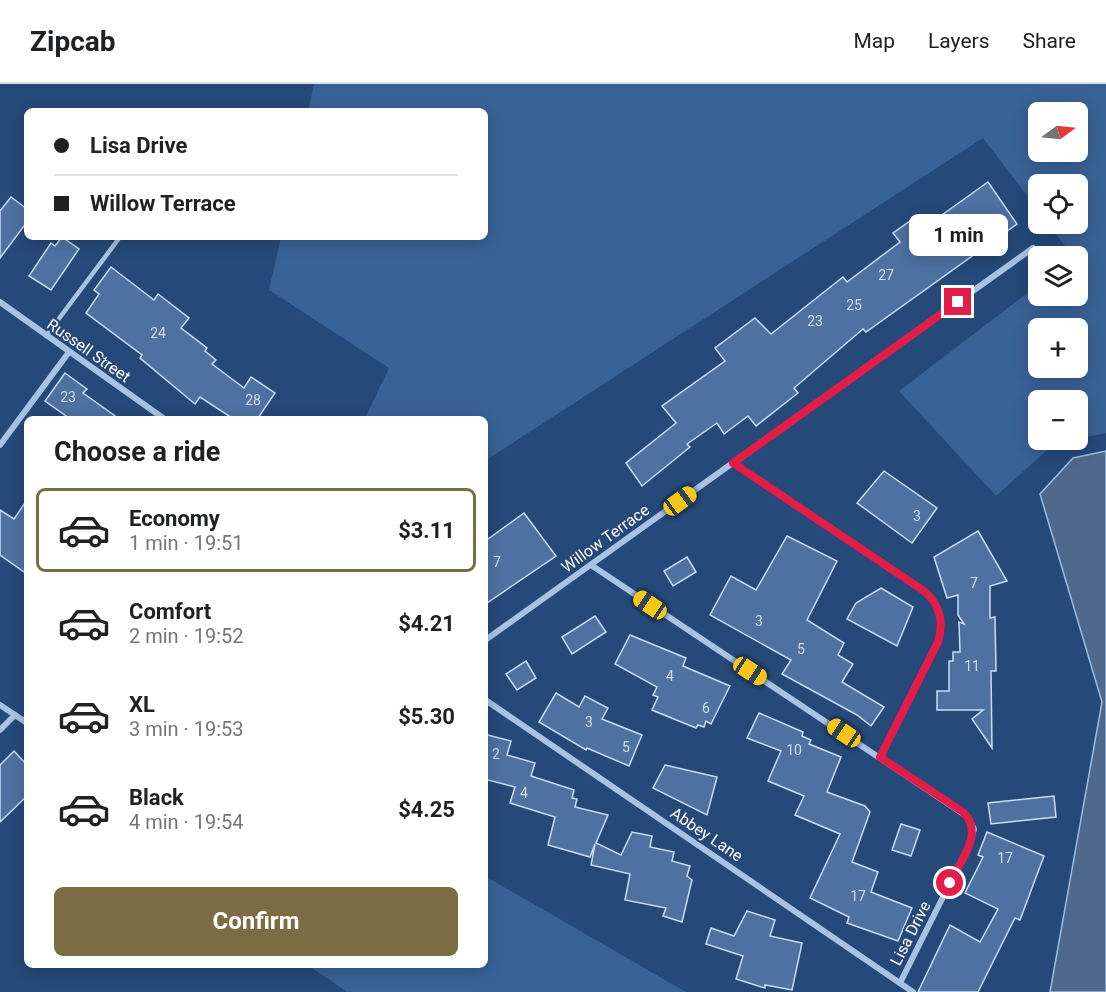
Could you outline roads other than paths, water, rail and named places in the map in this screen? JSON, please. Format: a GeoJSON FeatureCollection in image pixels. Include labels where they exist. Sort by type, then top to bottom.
{"type":"FeatureCollection","features":[{"type":"Feature","properties":{"kind":"street","name":"Willow Terrace"},"geometry":{"type":"LineString","coordinates":[[488,638],[1028,252]]}},
{"type":"Feature","properties":{"kind":"street","name":"Russell Street"},"geometry":{"type":"LineString","coordinates":[[0,302],[160,416]]}},
{"type":"Feature","properties":{"kind":"street"},"geometry":{"type":"LineString","coordinates":[[0,445],[69,352]]}},
{"type":"Feature","properties":{"kind":"street"},"geometry":{"type":"LineString","coordinates":[[733,463],[924,591],[937,607],[941,621],[938,642],[880,757]]}},
{"type":"Feature","properties":{"kind":"street","name":"Lisa Drive"},"geometry":{"type":"LineString","coordinates":[[591,565],[963,812],[974,829],[970,843],[900,983]]}},
{"type":"Feature","properties":{"kind":"street","name":"Abbey Lane"},"geometry":{"type":"LineString","coordinates":[[488,702],[913,992]]}},
{"type":"Feature","properties":{"kind":"street"},"geometry":{"type":"LineString","coordinates":[[0,705],[24,721]]}},
{"type":"Feature","properties":{"kind":"street"},"geometry":{"type":"LineString","coordinates":[[0,730],[15,715]]}},
{"type":"Feature","properties":{"kind":"lane"},"geometry":{"type":"LineString","coordinates":[[46,336],[118,240]]}}]}
